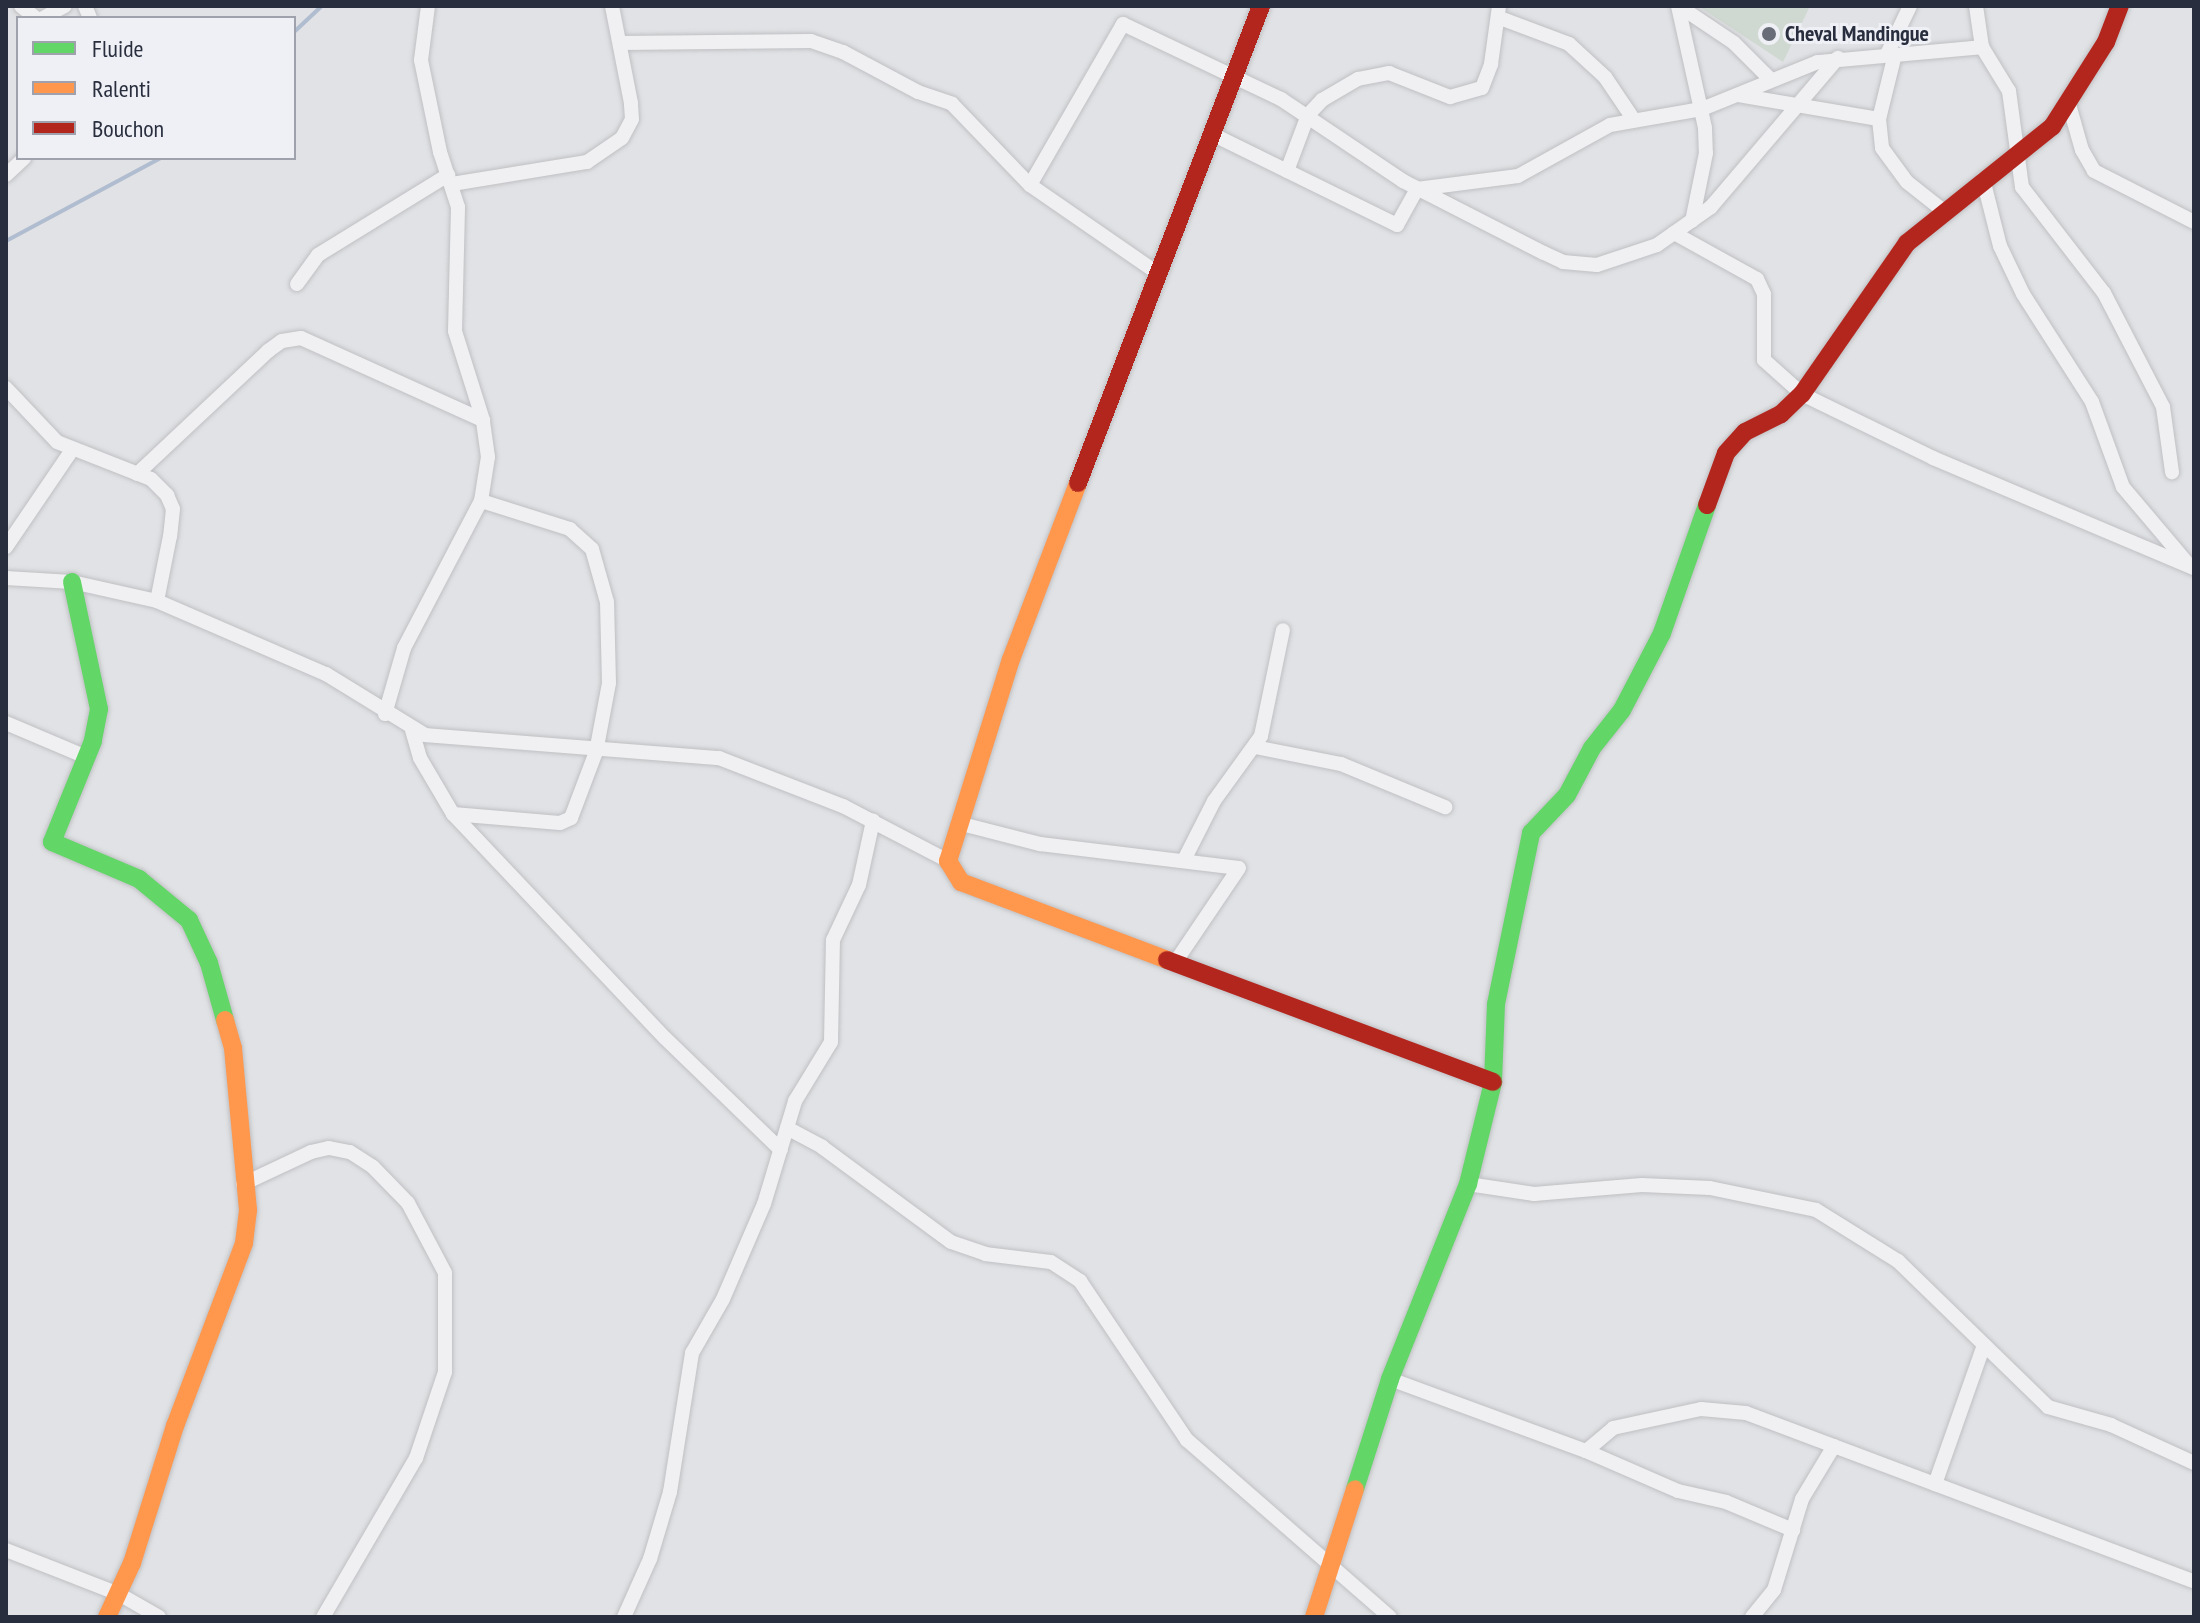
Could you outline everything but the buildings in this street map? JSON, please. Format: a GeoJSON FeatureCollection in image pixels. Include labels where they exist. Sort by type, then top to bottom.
{"type":"FeatureCollection","features":[{"type":"Feature","properties":{"kind":"street"},"geometry":{"type":"LineString","coordinates":[[47,16],[65,6]]}},
{"type":"Feature","properties":{"kind":"street"},"geometry":{"type":"LineString","coordinates":[[385,714],[404,648],[481,501],[488,457],[483,420],[455,331],[458,207],[421,60],[428,6]]}},
{"type":"Feature","properties":{"kind":"street"},"geometry":{"type":"LineString","coordinates":[[297,284],[318,255],[450,179],[587,162],[622,138],[632,119],[621,43],[612,6]]}},
{"type":"Feature","properties":{"kind":"street"},"geometry":{"type":"LineString","coordinates":[[948,861],[1011,659],[1261,6]]}},
{"type":"Feature","properties":{"kind":"street"},"geometry":{"type":"LineString","coordinates":[[1678,6],[1734,43],[1770,79]]}},
{"type":"Feature","properties":{"kind":"street"},"geometry":{"type":"LineString","coordinates":[[1678,6],[1702,109],[1706,153],[1692,221]]}},
{"type":"Feature","properties":{"kind":"street"},"geometry":{"type":"LineString","coordinates":[[1910,6],[1891,54],[1879,119],[1882,148],[1893,166],[1945,212]]}},
{"type":"Feature","properties":{"kind":"street"},"geometry":{"type":"LineString","coordinates":[[1976,6],[1982,47],[2009,91],[2016,155],[2032,206],[2104,293],[2163,407],[2172,472]]}},
{"type":"Feature","properties":{"kind":"street"},"geometry":{"type":"LineString","coordinates":[[1314,1617],[1334,1564],[1390,1379],[1468,1184],[1493,1082],[1496,1004],[1531,833],[1567,795],[1592,748],[1622,710],[1662,633],[1726,453],[1745,432],[1781,414],[1802,394],[1895,256],[1983,179],[2044,136],[2106,42],[2120,6]]}},
{"type":"Feature","properties":{"kind":"street"},"geometry":{"type":"LineString","coordinates":[[1287,171],[1308,115],[1335,90],[1373,74],[1389,73],[1438,95],[1473,95],[1488,76],[1500,12],[1569,44],[1605,77],[1634,120]]}},
{"type":"Feature","properties":{"kind":"street"},"geometry":{"type":"LineString","coordinates":[[1030,185],[1123,24],[1308,115],[1417,189],[1544,253],[1582,266],[1628,256],[1692,221],[1727,191],[1838,58]]}},
{"type":"Feature","properties":{"kind":"street"},"geometry":{"type":"LineString","coordinates":[[621,43],[775,40],[826,45],[952,104],[1030,185],[1159,274]]}},
{"type":"Feature","properties":{"kind":"street"},"geometry":{"type":"LineString","coordinates":[[1417,189],[1504,181],[1610,125],[1702,109],[1770,79],[1838,58],[1982,47]]}},
{"type":"Feature","properties":{"kind":"street"},"geometry":{"type":"LineString","coordinates":[[1738,95],[1879,119]]}},
{"type":"Feature","properties":{"kind":"street"},"geometry":{"type":"LineString","coordinates":[[2068,101],[2082,150],[2094,171],[2194,222]]}},
{"type":"Feature","properties":{"kind":"street"},"geometry":{"type":"LineString","coordinates":[[1214,135],[1392,225],[1402,221],[1417,189]]}},
{"type":"Feature","properties":{"kind":"street"},"geometry":{"type":"LineString","coordinates":[[6,175],[22,160]]}},
{"type":"Feature","properties":{"kind":"street"},"geometry":{"type":"LineString","coordinates":[[1983,179],[2000,246],[2023,294],[2092,402],[2123,487],[2192,567]]}},
{"type":"Feature","properties":{"kind":"street"},"geometry":{"type":"LineString","coordinates":[[1674,233],[1757,279],[1764,294],[1764,360],[1802,394],[1933,458],[2192,567]]}},
{"type":"Feature","properties":{"kind":"street"},"geometry":{"type":"LineString","coordinates":[[137,474],[268,351],[301,338],[483,420]]}},
{"type":"Feature","properties":{"kind":"street"},"geometry":{"type":"LineString","coordinates":[[6,388],[44,431],[72,450],[137,474],[159,486],[173,509],[157,601]]}},
{"type":"Feature","properties":{"kind":"street"},"geometry":{"type":"LineString","coordinates":[[6,547],[72,450]]}},
{"type":"Feature","properties":{"kind":"street"},"geometry":{"type":"LineString","coordinates":[[453,814],[565,822],[576,809],[596,752],[609,668],[607,602],[592,549],[570,529],[481,501]]}},
{"type":"Feature","properties":{"kind":"street"},"geometry":{"type":"LineString","coordinates":[[6,578],[72,582],[157,601],[326,674],[412,730],[596,752],[719,758],[873,821],[948,861],[961,882],[1493,1082]]}},
{"type":"Feature","properties":{"kind":"street"},"geometry":{"type":"LineString","coordinates":[[72,582],[98,686],[99,709],[86,757],[52,842],[139,879],[189,920],[209,963],[233,1048],[243,1184],[244,1243],[119,1594],[107,1617]]}},
{"type":"Feature","properties":{"kind":"street"},"geometry":{"type":"LineString","coordinates":[[1184,860],[1214,801],[1255,747],[1283,630]]}},
{"type":"Feature","properties":{"kind":"street"},"geometry":{"type":"LineString","coordinates":[[6,723],[86,757]]}},
{"type":"Feature","properties":{"kind":"street"},"geometry":{"type":"LineString","coordinates":[[412,730],[420,758],[453,814],[665,1038],[781,1150]]}},
{"type":"Feature","properties":{"kind":"street"},"geometry":{"type":"LineString","coordinates":[[1255,747],[1341,764],[1445,807]]}},
{"type":"Feature","properties":{"kind":"street"},"geometry":{"type":"LineString","coordinates":[[624,1617],[650,1559],[670,1492],[692,1353],[744,1253],[795,1101],[831,1042],[833,940],[859,885],[873,821]]}},
{"type":"Feature","properties":{"kind":"street"},"geometry":{"type":"LineString","coordinates":[[958,823],[1040,844],[1239,868],[1174,964]]}},
{"type":"Feature","properties":{"kind":"street"},"geometry":{"type":"LineString","coordinates":[[787,1128],[822,1147],[951,1242],[985,1254],[1051,1262],[1080,1281],[1187,1440],[1334,1564],[1390,1617]]}},
{"type":"Feature","properties":{"kind":"street"},"geometry":{"type":"LineString","coordinates":[[243,1184],[311,1152],[329,1148],[350,1152],[373,1167],[408,1203],[445,1273],[445,1372],[416,1458],[323,1617]]}},
{"type":"Feature","properties":{"kind":"street"},"geometry":{"type":"LineString","coordinates":[[1468,1184],[1534,1194],[1642,1185],[1710,1188],[1816,1210],[1898,1261],[2048,1407],[2111,1425],[2194,1463]]}},
{"type":"Feature","properties":{"kind":"street"},"geometry":{"type":"LineString","coordinates":[[1935,1484],[1984,1345]]}},
{"type":"Feature","properties":{"kind":"street"},"geometry":{"type":"LineString","coordinates":[[1390,1379],[1586,1451],[1678,1491],[1726,1502],[1793,1530]]}},
{"type":"Feature","properties":{"kind":"street"},"geometry":{"type":"LineString","coordinates":[[1586,1451],[1613,1428],[1721,1407],[1834,1446],[2194,1581]]}},
{"type":"Feature","properties":{"kind":"street"},"geometry":{"type":"LineString","coordinates":[[1752,1617],[1774,1590],[1808,1487],[1834,1446]]}},
{"type":"Feature","properties":{"kind":"street"},"geometry":{"type":"LineString","coordinates":[[6,1550],[119,1594],[159,1617]]}},
{"type":"Feature","properties":{"kind":"shaded area","name":"Cheval Mandingue"},"geometry":{"type":"Polygon","coordinates":[[[1698,6],[1810,6],[1783,62],[1698,6]]]}},
{"type":"Feature","properties":{"kind":"waterway"},"geometry":{"type":"LineString","coordinates":[[296,30],[322,6]]}},
{"type":"Feature","properties":{"kind":"waterway"},"geometry":{"type":"LineString","coordinates":[[6,241],[157,160]]}},
{"type":"Feature","properties":{"kind":"traffic: fast"},"geometry":{"type":"LineString","coordinates":[[1493,1082],[1496,1004],[1531,833],[1567,795],[1592,748],[1622,710],[1662,633],[1707,505]]}},
{"type":"Feature","properties":{"kind":"traffic: fast"},"geometry":{"type":"LineString","coordinates":[[72,582],[99,709],[93,741],[52,842],[139,879],[189,920],[209,963],[225,1020]]}},
{"type":"Feature","properties":{"kind":"traffic: fast"},"geometry":{"type":"LineString","coordinates":[[1355,1489],[1390,1379],[1468,1184],[1493,1082]]}},
{"type":"Feature","properties":{"kind":"traffic: slow"},"geometry":{"type":"LineString","coordinates":[[1078,483],[1011,659],[948,861],[961,882],[1167,960]]}},
{"type":"Feature","properties":{"kind":"traffic: slow"},"geometry":{"type":"LineString","coordinates":[[107,1617],[132,1563],[175,1426],[244,1243],[248,1210],[233,1048],[225,1020]]}},
{"type":"Feature","properties":{"kind":"traffic: slow"},"geometry":{"type":"LineString","coordinates":[[1314,1617],[1355,1489]]}},
{"type":"Feature","properties":{"kind":"traffic: jam"},"geometry":{"type":"LineString","coordinates":[[1078,483],[1261,6]]}},
{"type":"Feature","properties":{"kind":"traffic: jam"},"geometry":{"type":"LineString","coordinates":[[1707,505],[1726,453],[1745,432],[1781,414],[1802,394],[1907,243],[2052,127],[2106,42],[2120,6]]}},
{"type":"Feature","properties":{"kind":"traffic: jam"},"geometry":{"type":"LineString","coordinates":[[1167,960],[1493,1082]]}},
{"type":"Feature","properties":{"kind":"place","name":"Cheval Mandingue"},"geometry":{"type":"Point","coordinates":[1769,34]}}]}
